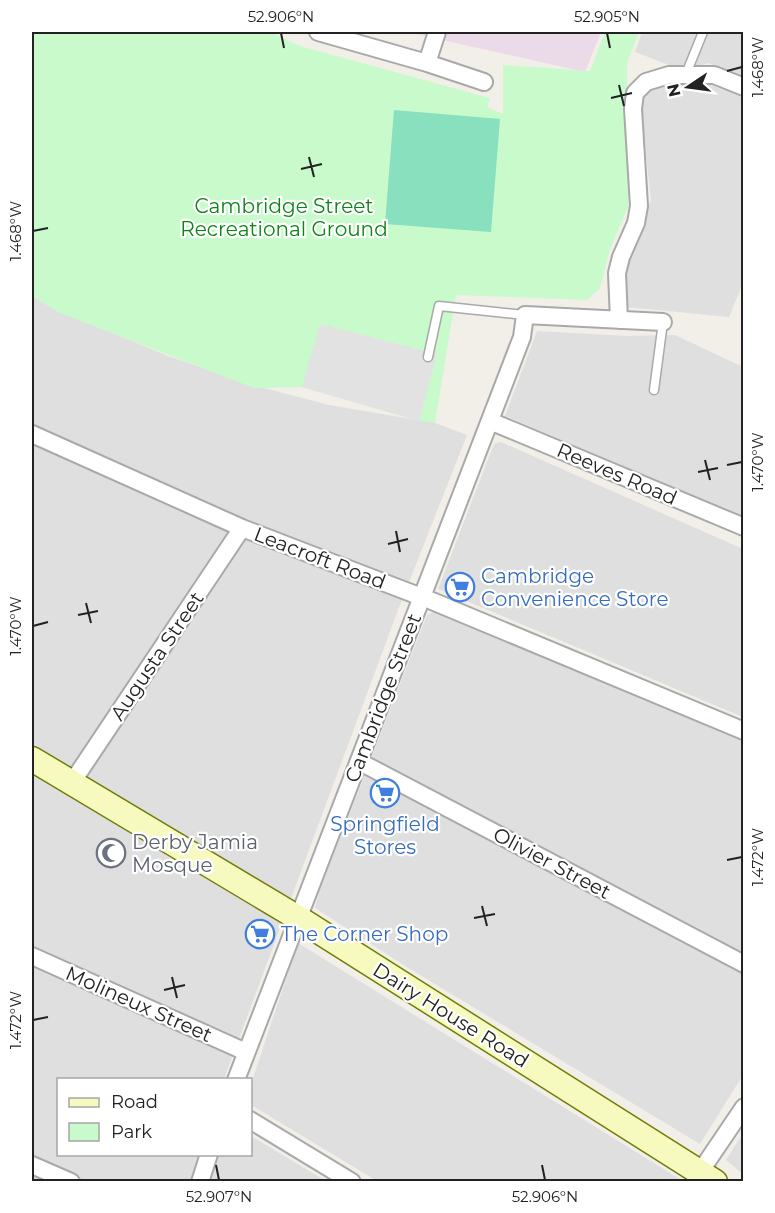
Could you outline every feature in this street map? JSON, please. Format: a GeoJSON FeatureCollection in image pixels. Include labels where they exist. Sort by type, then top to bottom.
{"type":"FeatureCollection","features":[{"type":"Feature","properties":{"kind":"street"},"geometry":{"type":"LineString","coordinates":[[318,32],[484,82]]}},
{"type":"Feature","properties":{"kind":"street"},"geometry":{"type":"LineString","coordinates":[[427,63],[437,32]]}},
{"type":"Feature","properties":{"kind":"street"},"geometry":{"type":"LineString","coordinates":[[619,320],[617,273],[621,257],[636,223],[639,206],[633,109],[635,93],[646,82],[654,78],[686,74],[714,75],[744,87]]}},
{"type":"Feature","properties":{"kind":"street"},"geometry":{"type":"LineString","coordinates":[[525,315],[663,322]]}},
{"type":"Feature","properties":{"kind":"street","name":"Cambridge Street"},"geometry":{"type":"LineString","coordinates":[[237,1078],[522,337],[525,315]]}},
{"type":"Feature","properties":{"kind":"street","name":"Reeves Road"},"geometry":{"type":"LineString","coordinates":[[490,421],[744,527]]}},
{"type":"Feature","properties":{"kind":"street","name":"Leacroft Road"},"geometry":{"type":"LineString","coordinates":[[32,434],[242,528],[421,597],[744,731]]}},
{"type":"Feature","properties":{"kind":"street","name":"Augusta Street"},"geometry":{"type":"LineString","coordinates":[[71,784],[242,528]]}},
{"type":"Feature","properties":{"kind":"street","name":"Dairy House Road"},"geometry":{"type":"LineString","coordinates":[[32,759],[298,918],[708,1177]]}},
{"type":"Feature","properties":{"kind":"street","name":"Olivier Street"},"geometry":{"type":"LineString","coordinates":[[360,762],[744,964]]}},
{"type":"Feature","properties":{"kind":"street","name":"Molineux Street"},"geometry":{"type":"LineString","coordinates":[[32,956],[246,1052]]}},
{"type":"Feature","properties":{"kind":"street"},"geometry":{"type":"LineString","coordinates":[[708,1177],[744,1107]]}},
{"type":"Feature","properties":{"kind":"street"},"geometry":{"type":"LineString","coordinates":[[252,1121],[352,1182]]}},
{"type":"Feature","properties":{"kind":"street"},"geometry":{"type":"LineString","coordinates":[[200,1182],[209,1156]]}},
{"type":"Feature","properties":{"kind":"street"},"geometry":{"type":"LineString","coordinates":[[32,1165],[71,1182]]}},
{"type":"Feature","properties":{"kind":"lane"},"geometry":{"type":"LineString","coordinates":[[686,74],[703,32]]}},
{"type":"Feature","properties":{"kind":"lane"},"geometry":{"type":"LineString","coordinates":[[428,357],[439,306],[525,315]]}},
{"type":"Feature","properties":{"kind":"lane"},"geometry":{"type":"LineString","coordinates":[[654,390],[663,322]]}},
{"type":"Feature","properties":{"kind":"shaded area"},"geometry":{"type":"Polygon","coordinates":[[[407,32],[601,32],[585,72],[407,32]]]}},
{"type":"Feature","properties":{"kind":"shaded area"},"geometry":{"type":"Polygon","coordinates":[[[642,32],[743,32],[743,79],[709,63],[682,70],[635,52],[642,32]]]}},
{"type":"Feature","properties":{"kind":"shaded area"},"geometry":{"type":"Polygon","coordinates":[[[702,82],[743,97],[743,283],[729,317],[626,307],[624,282],[635,242],[651,200],[640,98],[648,84],[702,82]]]}},
{"type":"Feature","properties":{"kind":"shaded area"},"geometry":{"type":"Polygon","coordinates":[[[32,296],[62,312],[168,356],[252,385],[329,405],[435,423],[467,435],[398,610],[224,1078],[57,1078],[57,1156],[252,1156],[252,1137],[326,1181],[32,1181],[32,296]]]}},
{"type":"Feature","properties":{"kind":"shaded area"},"geometry":{"type":"Polygon","coordinates":[[[320,324],[437,354],[419,421],[302,387],[320,324]]]}},
{"type":"Feature","properties":{"kind":"shaded area"},"geometry":{"type":"Polygon","coordinates":[[[537,331],[627,336],[675,335],[743,367],[743,517],[505,416],[537,331]]]}},
{"type":"Feature","properties":{"kind":"shaded area"},"geometry":{"type":"Polygon","coordinates":[[[501,442],[743,549],[743,717],[438,589],[494,444],[501,442]]]}},
{"type":"Feature","properties":{"kind":"shaded area"},"geometry":{"type":"Polygon","coordinates":[[[434,612],[743,740],[743,958],[370,761],[427,615],[434,612]]]}},
{"type":"Feature","properties":{"kind":"shaded area"},"geometry":{"type":"Polygon","coordinates":[[[366,772],[743,971],[743,1075],[700,1144],[410,969],[315,908],[319,892],[366,772]]]}},
{"type":"Feature","properties":{"kind":"shaded area"},"geometry":{"type":"Polygon","coordinates":[[[298,943],[683,1181],[377,1181],[252,1106],[252,1081],[298,943]]]}},
{"type":"Feature","properties":{"kind":"shaded area"},"geometry":{"type":"Polygon","coordinates":[[[743,1133],[743,1174],[726,1160],[743,1133]]]}},
{"type":"Feature","properties":{"kind":"green space","name":"Cambridge Street Recreational Ground"},"geometry":{"type":"Polygon","coordinates":[[[32,32],[270,32],[300,46],[490,98],[487,107],[503,114],[503,65],[590,71],[605,32],[639,32],[627,63],[628,207],[610,249],[600,288],[587,300],[456,295],[435,423],[419,421],[302,387],[254,388],[58,312],[32,296],[32,32]]]}},
{"type":"Feature","properties":{"kind":"green space"},"geometry":{"type":"Polygon","coordinates":[[[394,110],[500,119],[491,232],[385,224],[394,110]]]}},
{"type":"Feature","properties":{"kind":"place","name":"Cambridge Convenience Store"},"geometry":{"type":"Point","coordinates":[460,587]}},
{"type":"Feature","properties":{"kind":"place","name":"Springfield Stores"},"geometry":{"type":"Point","coordinates":[385,793]}},
{"type":"Feature","properties":{"kind":"place","name":"Derby Jamia Mosque"},"geometry":{"type":"Point","coordinates":[111,853]}},
{"type":"Feature","properties":{"kind":"place","name":"The Corner Shop"},"geometry":{"type":"Point","coordinates":[260,934]}}]}
